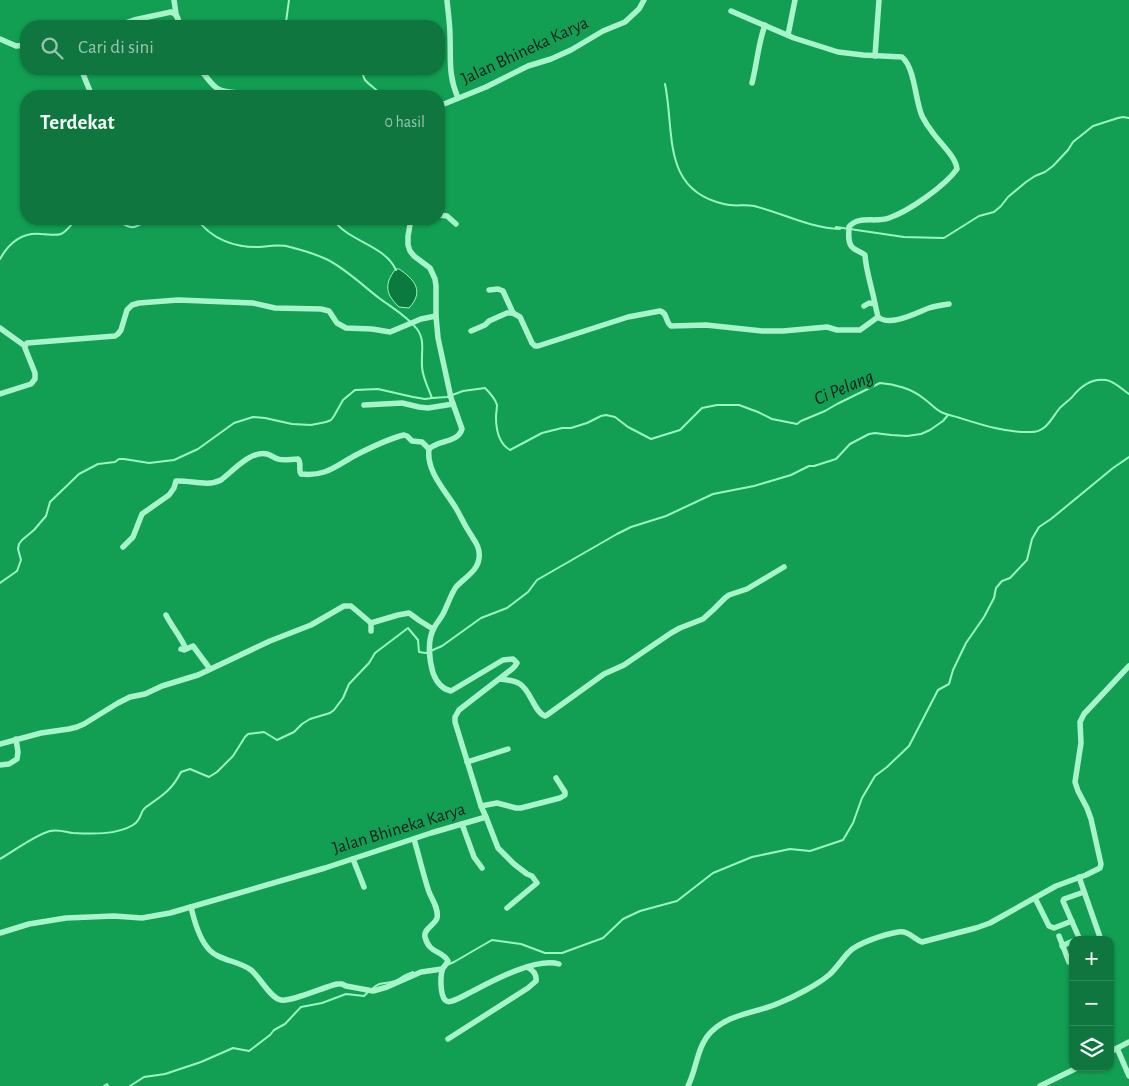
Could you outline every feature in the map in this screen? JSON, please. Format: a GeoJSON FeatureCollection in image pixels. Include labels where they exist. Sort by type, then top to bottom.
{"type":"FeatureCollection","features":[{"type":"Feature","properties":{"kind":"street"},"geometry":{"type":"LineString","coordinates":[[174,0],[179,20]]}},
{"type":"Feature","properties":{"kind":"street"},"geometry":{"type":"LineString","coordinates":[[447,0],[450,72],[458,98]]}},
{"type":"Feature","properties":{"kind":"street","name":"Jalan Bhineka Karya"},"geometry":{"type":"LineString","coordinates":[[445,103],[486,87],[528,66],[571,50],[603,31],[625,22],[639,9],[644,0]]}},
{"type":"Feature","properties":{"kind":"street"},"geometry":{"type":"LineString","coordinates":[[788,35],[795,0]]}},
{"type":"Feature","properties":{"kind":"street"},"geometry":{"type":"LineString","coordinates":[[876,56],[879,0]]}},
{"type":"Feature","properties":{"kind":"street"},"geometry":{"type":"LineString","coordinates":[[731,11],[788,35],[838,52],[896,56],[902,57],[905,60],[910,67],[923,118],[957,165],[957,169],[941,186],[890,218],[858,220],[852,223],[849,227],[849,238],[853,248],[865,255],[866,269],[878,317],[884,321],[908,317],[929,308],[949,304]]}},
{"type":"Feature","properties":{"kind":"street"},"geometry":{"type":"LineString","coordinates":[[134,20],[168,12],[176,14]]}},
{"type":"Feature","properties":{"kind":"street"},"geometry":{"type":"LineString","coordinates":[[752,83],[759,43],[765,25]]}},
{"type":"Feature","properties":{"kind":"street"},"geometry":{"type":"LineString","coordinates":[[0,39],[16,46],[20,46]]}},
{"type":"Feature","properties":{"kind":"street"},"geometry":{"type":"LineString","coordinates":[[83,75],[90,90]]}},
{"type":"Feature","properties":{"kind":"street"},"geometry":{"type":"LineString","coordinates":[[204,75],[220,90]]}},
{"type":"Feature","properties":{"kind":"street"},"geometry":{"type":"LineString","coordinates":[[445,216],[456,224]]}},
{"type":"Feature","properties":{"kind":"street"},"geometry":{"type":"LineString","coordinates":[[123,547],[133,537],[142,514],[168,495],[174,488],[176,481],[217,482],[248,458],[254,455],[266,454],[282,460],[298,459],[301,473],[319,473],[332,469],[384,441],[404,435],[412,441],[422,442],[429,449],[435,444],[453,439],[460,434],[462,429],[453,404],[440,347],[436,316],[436,286],[432,271],[414,256],[409,248],[410,225]]}},
{"type":"Feature","properties":{"kind":"street"},"geometry":{"type":"LineString","coordinates":[[489,290],[498,289],[502,291],[513,313]]}},
{"type":"Feature","properties":{"kind":"street"},"geometry":{"type":"LineString","coordinates":[[25,346],[29,342],[115,336],[121,330],[126,310],[132,305],[178,300],[253,303],[275,308],[321,309],[329,311],[337,323],[346,328],[390,332],[421,319],[436,316]]}},
{"type":"Feature","properties":{"kind":"street"},"geometry":{"type":"LineString","coordinates":[[864,306],[869,303],[875,304]]}},
{"type":"Feature","properties":{"kind":"street"},"geometry":{"type":"LineString","coordinates":[[472,330],[507,313],[513,313],[520,317],[532,344],[536,346],[628,317],[660,311],[665,314],[668,325],[671,326],[706,325],[762,331],[827,327],[837,330],[860,330],[878,317]]}},
{"type":"Feature","properties":{"kind":"street"},"geometry":{"type":"LineString","coordinates":[[0,328],[25,346],[35,373],[35,379],[31,384],[0,394]]}},
{"type":"Feature","properties":{"kind":"street"},"geometry":{"type":"LineString","coordinates":[[364,405],[405,403],[419,408],[428,408],[453,404]]}},
{"type":"Feature","properties":{"kind":"street","name":"Jalan Bhineka Karya"},"geometry":{"type":"LineString","coordinates":[[0,933],[29,924],[66,918],[114,916],[142,918],[170,913],[354,859],[486,817],[454,722],[455,717],[459,710],[515,666],[517,662],[508,659],[503,660],[453,690],[442,688],[435,678],[431,663],[430,645],[433,628],[442,616],[455,589],[473,571],[480,556],[477,544],[434,472],[429,461],[429,449]]}},
{"type":"Feature","properties":{"kind":"street"},"geometry":{"type":"LineString","coordinates":[[500,678],[519,683],[524,687],[541,714],[545,716],[604,674],[629,662],[675,630],[703,618],[725,598],[747,589],[784,567]]}},
{"type":"Feature","properties":{"kind":"street"},"geometry":{"type":"LineString","coordinates":[[0,744],[41,732],[77,727],[130,697],[145,694],[162,686],[190,678],[270,641],[311,626],[344,606],[351,606],[371,623],[371,632]]}},
{"type":"Feature","properties":{"kind":"street"},"geometry":{"type":"LineString","coordinates":[[371,623],[409,613],[433,628]]}},
{"type":"Feature","properties":{"kind":"street"},"geometry":{"type":"LineString","coordinates":[[166,615],[181,640],[183,649],[193,646],[210,669]]}},
{"type":"Feature","properties":{"kind":"street"},"geometry":{"type":"LineString","coordinates":[[688,1086],[693,1077],[702,1046],[713,1030],[731,1019],[778,1004],[830,975],[857,945],[899,932],[906,933],[922,942],[976,928],[990,923],[1056,886],[1100,868],[1101,864],[1091,819],[1078,791],[1076,782],[1081,743],[1081,719],[1101,694],[1129,666]]}},
{"type":"Feature","properties":{"kind":"street"},"geometry":{"type":"LineString","coordinates":[[0,765],[17,759],[16,739]]}},
{"type":"Feature","properties":{"kind":"street"},"geometry":{"type":"LineString","coordinates":[[467,762],[508,749]]}},
{"type":"Feature","properties":{"kind":"street"},"geometry":{"type":"LineString","coordinates":[[481,806],[497,803],[521,808],[560,798],[565,795],[565,792],[556,778]]}},
{"type":"Feature","properties":{"kind":"street"},"geometry":{"type":"LineString","coordinates":[[486,817],[499,850],[532,876],[537,883],[507,908]]}},
{"type":"Feature","properties":{"kind":"street"},"geometry":{"type":"LineString","coordinates":[[462,824],[474,857],[482,868]]}},
{"type":"Feature","properties":{"kind":"street"},"geometry":{"type":"LineString","coordinates":[[414,839],[429,893],[435,905],[437,918],[424,935],[430,948],[447,959],[447,963],[442,969],[441,994],[445,1000],[451,1002],[527,966],[546,962],[559,964]]}},
{"type":"Feature","properties":{"kind":"street"},"geometry":{"type":"LineString","coordinates":[[354,859],[364,887]]}},
{"type":"Feature","properties":{"kind":"street"},"geometry":{"type":"LineString","coordinates":[[1079,877],[1100,936]]}},
{"type":"Feature","properties":{"kind":"street"},"geometry":{"type":"LineString","coordinates":[[1076,936],[1063,900],[1084,892]]}},
{"type":"Feature","properties":{"kind":"street"},"geometry":{"type":"LineString","coordinates":[[1035,898],[1052,927],[1054,928],[1072,921]]}},
{"type":"Feature","properties":{"kind":"street"},"geometry":{"type":"LineString","coordinates":[[191,907],[201,936],[209,949],[220,957],[250,970],[269,992],[279,1000],[301,996],[336,984],[373,991],[421,972],[442,969]]}},
{"type":"Feature","properties":{"kind":"street"},"geometry":{"type":"LineString","coordinates":[[1058,936],[1068,962]]}},
{"type":"Feature","properties":{"kind":"street"},"geometry":{"type":"LineString","coordinates":[[1062,946],[1069,943]]}},
{"type":"Feature","properties":{"kind":"street"},"geometry":{"type":"LineString","coordinates":[[448,1039],[536,981],[535,973],[527,966]]}},
{"type":"Feature","properties":{"kind":"street"},"geometry":{"type":"LineString","coordinates":[[1114,1050],[1129,1042]]}},
{"type":"Feature","properties":{"kind":"street"},"geometry":{"type":"LineString","coordinates":[[1117,1048],[1129,1076]]}},
{"type":"Feature","properties":{"kind":"street"},"geometry":{"type":"LineString","coordinates":[[1040,1086],[1071,1071]]}},
{"type":"Feature","properties":{"kind":"shaded area"},"geometry":{"type":"Polygon","coordinates":[[[396,269],[399,269],[409,277],[416,286],[416,296],[409,308],[399,307],[388,292],[389,280],[396,269]]]}},
{"type":"Feature","properties":{"kind":"waterway"},"geometry":{"type":"LineString","coordinates":[[286,20],[289,0]]}},
{"type":"Feature","properties":{"kind":"waterway"},"geometry":{"type":"LineString","coordinates":[[363,75],[365,80],[376,90]]}},
{"type":"Feature","properties":{"kind":"waterway"},"geometry":{"type":"LineString","coordinates":[[665,84],[671,139],[680,173],[690,186],[704,197],[728,205],[754,206],[818,226],[904,237],[944,238],[979,216],[994,212],[1026,182],[1053,166],[1073,142],[1093,126],[1118,118],[1129,118]]}},
{"type":"Feature","properties":{"kind":"waterway"},"geometry":{"type":"LineString","coordinates":[[0,259],[8,248],[22,237],[34,234],[61,234],[71,225]]}},
{"type":"Feature","properties":{"kind":"waterway"},"geometry":{"type":"LineString","coordinates":[[124,225],[128,227],[139,225]]}},
{"type":"Feature","properties":{"kind":"waterway","name":"Ci Pelang"},"geometry":{"type":"LineString","coordinates":[[202,225],[216,237],[233,244],[251,247],[279,245],[290,247],[326,259],[347,272],[404,316],[417,329],[422,339],[423,373],[432,398],[447,397],[463,391],[485,388],[489,392],[497,405],[496,422],[498,435],[503,444],[510,450],[542,433],[562,428],[571,428],[606,415],[615,417],[628,427],[651,439],[680,430],[702,408],[717,405],[739,405],[772,419],[797,424],[880,383],[914,392],[946,414],[995,428],[1022,432],[1041,430],[1080,389],[1096,380],[1109,381],[1129,394]]}},
{"type":"Feature","properties":{"kind":"waterway"},"geometry":{"type":"LineString","coordinates":[[338,225],[347,233],[383,254],[396,270]]}},
{"type":"Feature","properties":{"kind":"waterway"},"geometry":{"type":"LineString","coordinates":[[0,583],[17,571],[21,560],[18,549],[19,544],[46,516],[50,502],[79,474],[98,464],[115,462],[119,459],[149,463],[174,460],[198,449],[234,423],[253,417],[292,424],[311,425],[326,422],[331,420],[343,400],[355,390],[378,389],[413,397],[432,398]]}},
{"type":"Feature","properties":{"kind":"waterway"},"geometry":{"type":"LineString","coordinates":[[0,859],[50,831],[104,833],[119,831],[133,825],[144,809],[162,796],[181,772],[190,769],[209,777],[217,772],[233,756],[248,734],[264,732],[277,740],[294,732],[310,719],[330,713],[343,698],[349,684],[369,663],[375,653],[408,628],[418,640],[419,652],[426,653],[442,646],[481,618],[507,608],[528,592],[537,580],[631,527],[666,516],[713,494],[754,486],[791,475],[809,466],[836,459],[850,444],[869,434],[907,436],[921,434],[943,421],[948,415]]}},
{"type":"Feature","properties":{"kind":"waterway"},"geometry":{"type":"LineString","coordinates":[[447,965],[492,940],[521,944],[545,953],[562,953],[603,938],[623,919],[640,911],[677,901],[713,873],[752,857],[790,849],[810,851],[843,840],[853,823],[862,798],[875,776],[909,746],[938,690],[949,684],[953,670],[966,643],[984,617],[994,598],[996,588],[1002,581],[1010,578],[1027,560],[1032,539],[1039,527],[1129,457]]}},
{"type":"Feature","properties":{"kind":"waterway"},"geometry":{"type":"LineString","coordinates":[[372,989],[413,972]]}},
{"type":"Feature","properties":{"kind":"waterway"},"geometry":{"type":"LineString","coordinates":[[130,1086],[144,1077],[165,1074],[201,1062],[233,1048],[249,1051],[274,1030],[285,1024],[301,1007],[322,1003],[346,994],[364,996],[368,992]]}},
{"type":"Feature","properties":{"kind":"waterway"},"geometry":{"type":"LineString","coordinates":[[104,1086],[107,1084],[108,1086]]}}]}
